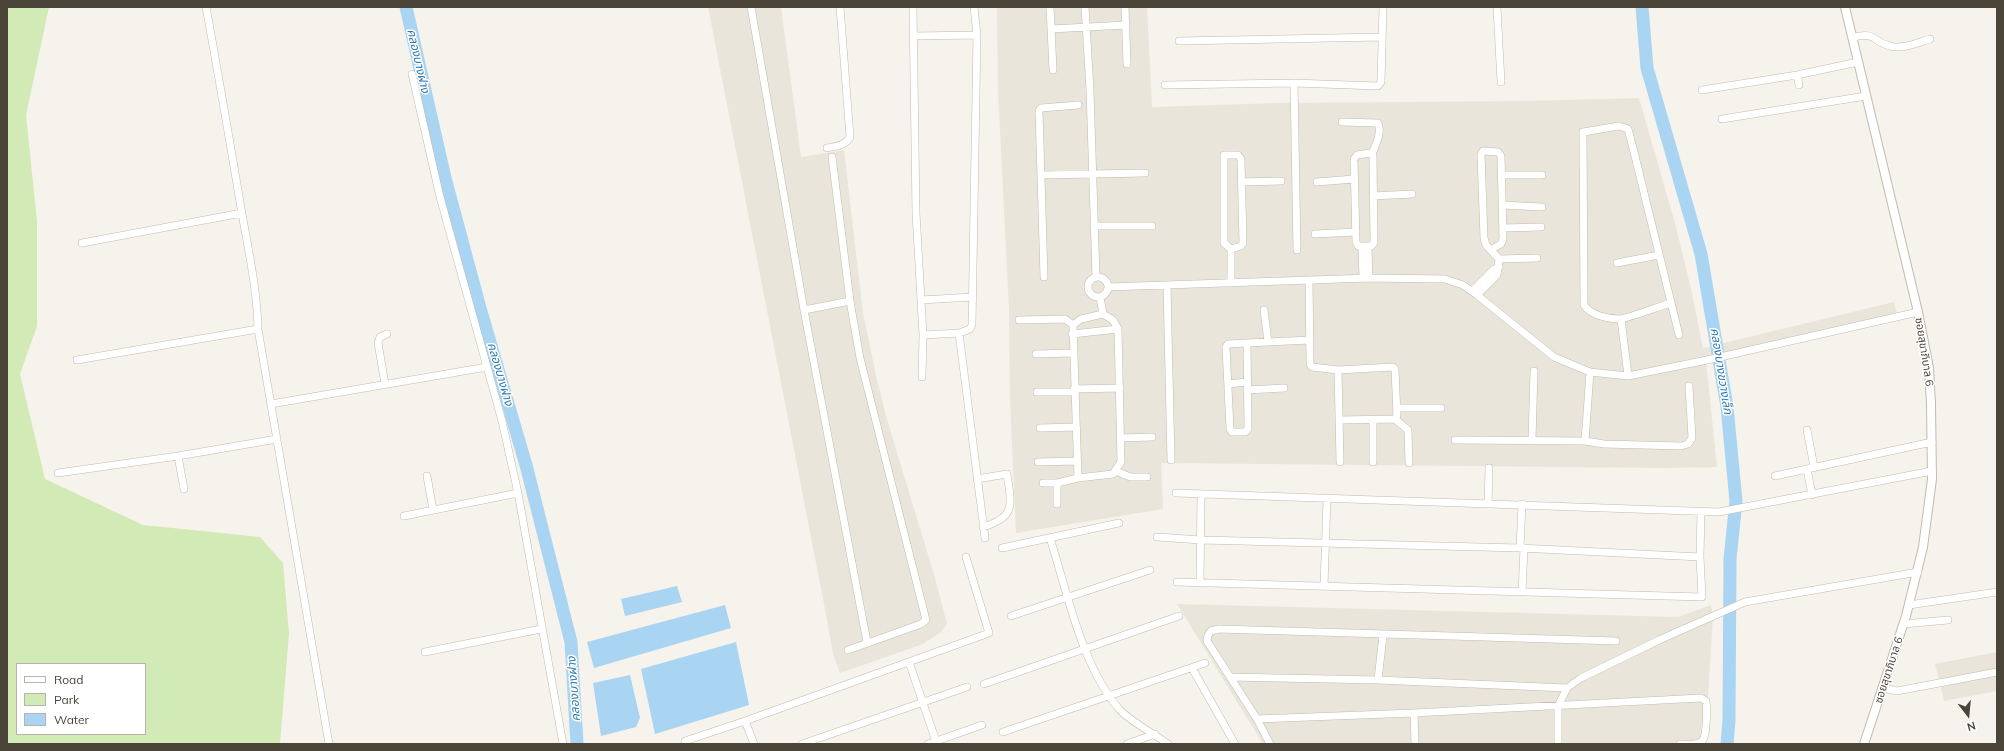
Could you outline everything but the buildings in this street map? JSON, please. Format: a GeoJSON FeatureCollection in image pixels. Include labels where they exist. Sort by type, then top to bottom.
{"type":"FeatureCollection","features":[{"type":"Feature","properties":{"kind":"street"},"geometry":{"type":"LineString","coordinates":[[206,7],[224,104],[257,307],[258,329],[329,744]]}},
{"type":"Feature","properties":{"kind":"street"},"geometry":{"type":"LineString","coordinates":[[751,7],[804,310],[867,642]]}},
{"type":"Feature","properties":{"kind":"street"},"geometry":{"type":"LineString","coordinates":[[827,148],[843,145],[850,138],[840,7]]}},
{"type":"Feature","properties":{"kind":"street"},"geometry":{"type":"LineString","coordinates":[[913,7],[916,213],[923,335],[922,377]]}},
{"type":"Feature","properties":{"kind":"street"},"geometry":{"type":"LineString","coordinates":[[923,335],[959,333],[970,329],[972,325],[977,35],[974,7]]}},
{"type":"Feature","properties":{"kind":"street"},"geometry":{"type":"LineString","coordinates":[[1050,7],[1053,70]]}},
{"type":"Feature","properties":{"kind":"street"},"geometry":{"type":"LineString","coordinates":[[1085,7],[1087,26],[1096,277]]}},
{"type":"Feature","properties":{"kind":"street"},"geometry":{"type":"LineString","coordinates":[[1125,7],[1126,64]]}},
{"type":"Feature","properties":{"kind":"street"},"geometry":{"type":"LineString","coordinates":[[1165,85],[1294,83],[1374,86],[1380,84],[1383,7]]}},
{"type":"Feature","properties":{"kind":"street"},"geometry":{"type":"LineString","coordinates":[[1497,7],[1501,82]]}},
{"type":"Feature","properties":{"kind":"street","name":"ซอยสุขาภิบาล 6"},"geometry":{"type":"LineString","coordinates":[[1845,7],[1918,312],[1929,368],[1932,442],[1930,506],[1918,572],[1904,624],[1864,744]]}},
{"type":"Feature","properties":{"kind":"street"},"geometry":{"type":"LineString","coordinates":[[1051,29],[1126,25]]}},
{"type":"Feature","properties":{"kind":"street"},"geometry":{"type":"LineString","coordinates":[[1852,37],[1867,34],[1890,46],[1898,47],[1930,39]]}},
{"type":"Feature","properties":{"kind":"street"},"geometry":{"type":"LineString","coordinates":[[914,36],[977,35]]}},
{"type":"Feature","properties":{"kind":"street"},"geometry":{"type":"LineString","coordinates":[[1179,41],[1382,37]]}},
{"type":"Feature","properties":{"kind":"street"},"geometry":{"type":"LineString","coordinates":[[1702,90],[1797,75],[1858,62]]}},
{"type":"Feature","properties":{"kind":"street"},"geometry":{"type":"LineString","coordinates":[[412,74],[440,197],[502,421],[518,493],[563,744]]}},
{"type":"Feature","properties":{"kind":"street"},"geometry":{"type":"LineString","coordinates":[[1797,75],[1799,85]]}},
{"type":"Feature","properties":{"kind":"street"},"geometry":{"type":"LineString","coordinates":[[1294,83],[1297,250]]}},
{"type":"Feature","properties":{"kind":"street"},"geometry":{"type":"LineString","coordinates":[[1722,119],[1866,96]]}},
{"type":"Feature","properties":{"kind":"street"},"geometry":{"type":"LineString","coordinates":[[1044,277],[1039,110],[1078,105]]}},
{"type":"Feature","properties":{"kind":"street"},"geometry":{"type":"LineString","coordinates":[[1342,122],[1378,123],[1379,127],[1378,139],[1372,154],[1374,242],[1365,247],[1357,245],[1354,179],[1355,156],[1372,154]]}},
{"type":"Feature","properties":{"kind":"street"},"geometry":{"type":"LineString","coordinates":[[1671,303],[1621,319],[1593,314],[1587,310],[1584,304],[1583,132],[1619,126],[1628,129],[1679,335]]}},
{"type":"Feature","properties":{"kind":"street"},"geometry":{"type":"LineString","coordinates":[[1475,293],[1497,275],[1499,263],[1492,250],[1486,245],[1484,238],[1482,152],[1500,153],[1503,228],[1501,244],[1492,250]]}},
{"type":"Feature","properties":{"kind":"street"},"geometry":{"type":"LineString","coordinates":[[1231,249],[1241,246],[1243,243],[1240,156],[1224,156],[1224,243],[1231,249],[1231,283]]}},
{"type":"Feature","properties":{"kind":"street"},"geometry":{"type":"LineString","coordinates":[[832,157],[850,301],[870,399],[926,620],[921,624],[848,650]]}},
{"type":"Feature","properties":{"kind":"street"},"geometry":{"type":"LineString","coordinates":[[1042,175],[1145,173]]}},
{"type":"Feature","properties":{"kind":"street"},"geometry":{"type":"LineString","coordinates":[[1502,175],[1542,175]]}},
{"type":"Feature","properties":{"kind":"street"},"geometry":{"type":"LineString","coordinates":[[1317,182],[1354,179]]}},
{"type":"Feature","properties":{"kind":"street"},"geometry":{"type":"LineString","coordinates":[[1241,182],[1281,181]]}},
{"type":"Feature","properties":{"kind":"street"},"geometry":{"type":"LineString","coordinates":[[1373,196],[1412,194]]}},
{"type":"Feature","properties":{"kind":"street"},"geometry":{"type":"LineString","coordinates":[[1502,205],[1542,207]]}},
{"type":"Feature","properties":{"kind":"street"},"geometry":{"type":"LineString","coordinates":[[82,243],[242,213]]}},
{"type":"Feature","properties":{"kind":"street"},"geometry":{"type":"LineString","coordinates":[[1094,226],[1152,226]]}},
{"type":"Feature","properties":{"kind":"street"},"geometry":{"type":"LineString","coordinates":[[1503,228],[1541,227]]}},
{"type":"Feature","properties":{"kind":"street"},"geometry":{"type":"LineString","coordinates":[[1315,234],[1356,232]]}},
{"type":"Feature","properties":{"kind":"street"},"geometry":{"type":"LineString","coordinates":[[1365,247],[1366,278]]}},
{"type":"Feature","properties":{"kind":"street"},"geometry":{"type":"LineString","coordinates":[[1617,263],[1659,255]]}},
{"type":"Feature","properties":{"kind":"street"},"geometry":{"type":"LineString","coordinates":[[1499,263],[1537,258]]}},
{"type":"Feature","properties":{"kind":"street"},"geometry":{"type":"LineString","coordinates":[[1096,277],[1105,280],[1108,287],[1105,294],[1100,297],[1092,295],[1088,290],[1090,280],[1096,277]]}},
{"type":"Feature","properties":{"kind":"street"},"geometry":{"type":"LineString","coordinates":[[1108,287],[1366,278],[1444,279],[1463,285],[1475,293],[1554,357],[1590,372],[1628,376],[1707,360],[1918,312]]}},
{"type":"Feature","properties":{"kind":"street"},"geometry":{"type":"LineString","coordinates":[[1309,281],[1310,364],[1312,367],[1338,370],[1393,367],[1396,371],[1397,408],[1395,418]]}},
{"type":"Feature","properties":{"kind":"street"},"geometry":{"type":"LineString","coordinates":[[1166,285],[1171,460]]}},
{"type":"Feature","properties":{"kind":"street"},"geometry":{"type":"LineString","coordinates":[[921,300],[973,297]]}},
{"type":"Feature","properties":{"kind":"street"},"geometry":{"type":"LineString","coordinates":[[1100,297],[1103,314]]}},
{"type":"Feature","properties":{"kind":"street"},"geometry":{"type":"LineString","coordinates":[[804,310],[850,301]]}},
{"type":"Feature","properties":{"kind":"street"},"geometry":{"type":"LineString","coordinates":[[1264,310],[1268,342]]}},
{"type":"Feature","properties":{"kind":"street"},"geometry":{"type":"LineString","coordinates":[[1043,483],[1057,484],[1078,478],[1107,476],[1116,471],[1121,462],[1118,329],[1113,320],[1103,314],[1081,319],[1074,325],[1072,334],[1078,478]]}},
{"type":"Feature","properties":{"kind":"street"},"geometry":{"type":"LineString","coordinates":[[1019,320],[1065,319],[1074,325]]}},
{"type":"Feature","properties":{"kind":"street"},"geometry":{"type":"LineString","coordinates":[[1621,319],[1628,376]]}},
{"type":"Feature","properties":{"kind":"street"},"geometry":{"type":"LineString","coordinates":[[77,360],[258,329]]}},
{"type":"Feature","properties":{"kind":"street"},"geometry":{"type":"LineString","coordinates":[[1072,334],[1118,329]]}},
{"type":"Feature","properties":{"kind":"street"},"geometry":{"type":"LineString","coordinates":[[959,333],[985,538]]}},
{"type":"Feature","properties":{"kind":"street"},"geometry":{"type":"LineString","coordinates":[[385,384],[378,343],[380,337],[387,334]]}},
{"type":"Feature","properties":{"kind":"street"},"geometry":{"type":"LineString","coordinates":[[1247,343],[1247,431],[1232,432],[1230,429],[1227,345],[1247,343],[1310,340]]}},
{"type":"Feature","properties":{"kind":"street"},"geometry":{"type":"LineString","coordinates":[[1036,354],[1073,353]]}},
{"type":"Feature","properties":{"kind":"street"},"geometry":{"type":"LineString","coordinates":[[271,404],[487,367]]}},
{"type":"Feature","properties":{"kind":"street"},"geometry":{"type":"LineString","coordinates":[[1338,370],[1340,462]]}},
{"type":"Feature","properties":{"kind":"street"},"geometry":{"type":"LineString","coordinates":[[1532,440],[1534,371]]}},
{"type":"Feature","properties":{"kind":"street"},"geometry":{"type":"LineString","coordinates":[[1585,441],[1590,372]]}},
{"type":"Feature","properties":{"kind":"street"},"geometry":{"type":"LineString","coordinates":[[1228,384],[1284,388]]}},
{"type":"Feature","properties":{"kind":"street"},"geometry":{"type":"LineString","coordinates":[[1455,440],[1585,441],[1604,444],[1681,446],[1688,444],[1692,438],[1689,386]]}},
{"type":"Feature","properties":{"kind":"street"},"geometry":{"type":"LineString","coordinates":[[1037,392],[1120,388]]}},
{"type":"Feature","properties":{"kind":"street"},"geometry":{"type":"LineString","coordinates":[[1397,408],[1441,408]]}},
{"type":"Feature","properties":{"kind":"street"},"geometry":{"type":"LineString","coordinates":[[1339,420],[1373,420],[1395,418],[1408,430],[1409,463]]}},
{"type":"Feature","properties":{"kind":"street"},"geometry":{"type":"LineString","coordinates":[[1373,420],[1373,462]]}},
{"type":"Feature","properties":{"kind":"street"},"geometry":{"type":"LineString","coordinates":[[1040,428],[1075,427]]}},
{"type":"Feature","properties":{"kind":"street"},"geometry":{"type":"LineString","coordinates":[[1807,430],[1812,495]]}},
{"type":"Feature","properties":{"kind":"street"},"geometry":{"type":"LineString","coordinates":[[1121,438],[1152,437]]}},
{"type":"Feature","properties":{"kind":"street"},"geometry":{"type":"LineString","coordinates":[[58,473],[178,456],[277,439]]}},
{"type":"Feature","properties":{"kind":"street"},"geometry":{"type":"LineString","coordinates":[[1775,476],[1932,442]]}},
{"type":"Feature","properties":{"kind":"street"},"geometry":{"type":"LineString","coordinates":[[178,456],[184,490]]}},
{"type":"Feature","properties":{"kind":"street"},"geometry":{"type":"LineString","coordinates":[[1038,462],[1077,461]]}},
{"type":"Feature","properties":{"kind":"street"},"geometry":{"type":"LineString","coordinates":[[1488,503],[1489,468]]}},
{"type":"Feature","properties":{"kind":"street"},"geometry":{"type":"LineString","coordinates":[[1116,471],[1130,477],[1147,477]]}},
{"type":"Feature","properties":{"kind":"street"},"geometry":{"type":"LineString","coordinates":[[1176,494],[1201,496],[1522,504],[1718,512],[1932,471]]}},
{"type":"Feature","properties":{"kind":"street"},"geometry":{"type":"LineString","coordinates":[[977,479],[1007,474],[1011,504],[1009,511],[1002,518],[983,527]]}},
{"type":"Feature","properties":{"kind":"street"},"geometry":{"type":"LineString","coordinates":[[426,476],[433,510]]}},
{"type":"Feature","properties":{"kind":"street"},"geometry":{"type":"LineString","coordinates":[[1057,484],[1057,504]]}},
{"type":"Feature","properties":{"kind":"street"},"geometry":{"type":"LineString","coordinates":[[404,516],[518,493]]}},
{"type":"Feature","properties":{"kind":"street"},"geometry":{"type":"LineString","coordinates":[[1200,583],[1201,496]]}},
{"type":"Feature","properties":{"kind":"street"},"geometry":{"type":"LineString","coordinates":[[1324,586],[1328,499]]}},
{"type":"Feature","properties":{"kind":"street"},"geometry":{"type":"LineString","coordinates":[[1522,504],[1522,592]]}},
{"type":"Feature","properties":{"kind":"street"},"geometry":{"type":"LineString","coordinates":[[1177,582],[1702,597],[1700,557],[1702,512]]}},
{"type":"Feature","properties":{"kind":"street"},"geometry":{"type":"LineString","coordinates":[[1002,548],[1119,523]]}},
{"type":"Feature","properties":{"kind":"street"},"geometry":{"type":"LineString","coordinates":[[1157,536],[1200,540],[1522,548],[1700,557]]}},
{"type":"Feature","properties":{"kind":"street"},"geometry":{"type":"LineString","coordinates":[[1050,538],[1085,650],[1109,695],[1121,711],[1168,744]]}},
{"type":"Feature","properties":{"kind":"street"},"geometry":{"type":"LineString","coordinates":[[686,741],[989,633],[966,556]]}},
{"type":"Feature","properties":{"kind":"street"},"geometry":{"type":"LineString","coordinates":[[1011,616],[1150,570]]}},
{"type":"Feature","properties":{"kind":"street"},"geometry":{"type":"LineString","coordinates":[[1558,744],[1558,706],[1567,688],[1581,678],[1713,615],[1745,602],[1918,572]]}},
{"type":"Feature","properties":{"kind":"street"},"geometry":{"type":"LineString","coordinates":[[1909,605],[1997,592]]}},
{"type":"Feature","properties":{"kind":"street"},"geometry":{"type":"LineString","coordinates":[[984,684],[1179,616]]}},
{"type":"Feature","properties":{"kind":"street"},"geometry":{"type":"LineString","coordinates":[[1904,624],[1948,620]]}},
{"type":"Feature","properties":{"kind":"street"},"geometry":{"type":"LineString","coordinates":[[425,652],[541,628]]}},
{"type":"Feature","properties":{"kind":"street"},"geometry":{"type":"LineString","coordinates":[[1270,744],[1257,719],[1207,641],[1208,635],[1211,631],[1219,629],[1616,641]]}},
{"type":"Feature","properties":{"kind":"street"},"geometry":{"type":"LineString","coordinates":[[1378,680],[1383,634]]}},
{"type":"Feature","properties":{"kind":"street"},"geometry":{"type":"LineString","coordinates":[[909,662],[937,743]]}},
{"type":"Feature","properties":{"kind":"street"},"geometry":{"type":"LineString","coordinates":[[1003,732],[1205,663]]}},
{"type":"Feature","properties":{"kind":"street"},"geometry":{"type":"LineString","coordinates":[[1192,668],[1235,744]]}},
{"type":"Feature","properties":{"kind":"street"},"geometry":{"type":"LineString","coordinates":[[1883,688],[1897,691],[1997,672]]}},
{"type":"Feature","properties":{"kind":"street"},"geometry":{"type":"LineString","coordinates":[[1230,677],[1378,680],[1567,688]]}},
{"type":"Feature","properties":{"kind":"street"},"geometry":{"type":"LineString","coordinates":[[802,744],[967,687]]}},
{"type":"Feature","properties":{"kind":"street"},"geometry":{"type":"LineString","coordinates":[[1257,719],[1414,713],[1701,698],[1706,701],[1705,736],[1702,741],[1697,744],[1680,744]]}},
{"type":"Feature","properties":{"kind":"street"},"geometry":{"type":"LineString","coordinates":[[1414,713],[1415,744]]}},
{"type":"Feature","properties":{"kind":"street"},"geometry":{"type":"LineString","coordinates":[[745,721],[754,744]]}},
{"type":"Feature","properties":{"kind":"street"},"geometry":{"type":"LineString","coordinates":[[928,744],[937,743],[982,725]]}},
{"type":"Feature","properties":{"kind":"street"},"geometry":{"type":"LineString","coordinates":[[1127,744],[1155,734]]}},
{"type":"Feature","properties":{"kind":"shaded area"},"geometry":{"type":"Polygon","coordinates":[[[708,7],[781,7],[801,157],[844,150],[863,313],[877,380],[886,416],[935,578],[947,624],[941,632],[923,644],[840,673],[833,654],[708,7]]]}},
{"type":"Feature","properties":{"kind":"shaded area"},"geometry":{"type":"Polygon","coordinates":[[[997,7],[1147,7],[1152,107],[1279,103],[1528,101],[1639,98],[1675,223],[1692,293],[1703,348],[1894,302],[1897,315],[1706,361],[1717,467],[1667,468],[1161,463],[1163,509],[1016,533],[1010,400],[1009,309],[998,91],[997,7]]]}},
{"type":"Feature","properties":{"kind":"shaded area"},"geometry":{"type":"Polygon","coordinates":[[[1177,604],[1678,617],[1711,605],[1713,616],[1705,744],[1263,744],[1177,604]]]}},
{"type":"Feature","properties":{"kind":"shaded area"},"geometry":{"type":"Polygon","coordinates":[[[1997,652],[1997,691],[1944,701],[1935,664],[1997,652]]]}},
{"type":"Feature","properties":{"kind":"green space"},"geometry":{"type":"Polygon","coordinates":[[[7,7],[49,7],[26,115],[37,221],[37,326],[20,374],[45,479],[143,525],[260,537],[283,563],[289,633],[280,744],[7,744],[7,7]]]}},
{"type":"Feature","properties":{"kind":"water"},"geometry":{"type":"Polygon","coordinates":[[[677,586],[682,602],[625,616],[621,599],[677,586]]]}},
{"type":"Feature","properties":{"kind":"water"},"geometry":{"type":"Polygon","coordinates":[[[725,605],[731,628],[594,668],[587,642],[725,605]]]}},
{"type":"Feature","properties":{"kind":"water"},"geometry":{"type":"Polygon","coordinates":[[[736,642],[749,705],[655,734],[641,669],[736,642]]]}},
{"type":"Feature","properties":{"kind":"water"},"geometry":{"type":"Polygon","coordinates":[[[630,675],[640,718],[636,727],[601,736],[593,683],[630,675]]]}},
{"type":"Feature","properties":{"kind":"waterway","name":"คลองบางฝาง"},"geometry":{"type":"LineString","coordinates":[[406,7],[445,178],[480,308],[526,465],[571,642],[577,744]]}},
{"type":"Feature","properties":{"kind":"waterway","name":"คลองบางขวางเล็ก"},"geometry":{"type":"LineString","coordinates":[[1642,7],[1647,68],[1701,254],[1727,407],[1736,501],[1730,559],[1729,720],[1727,744]]}}]}
